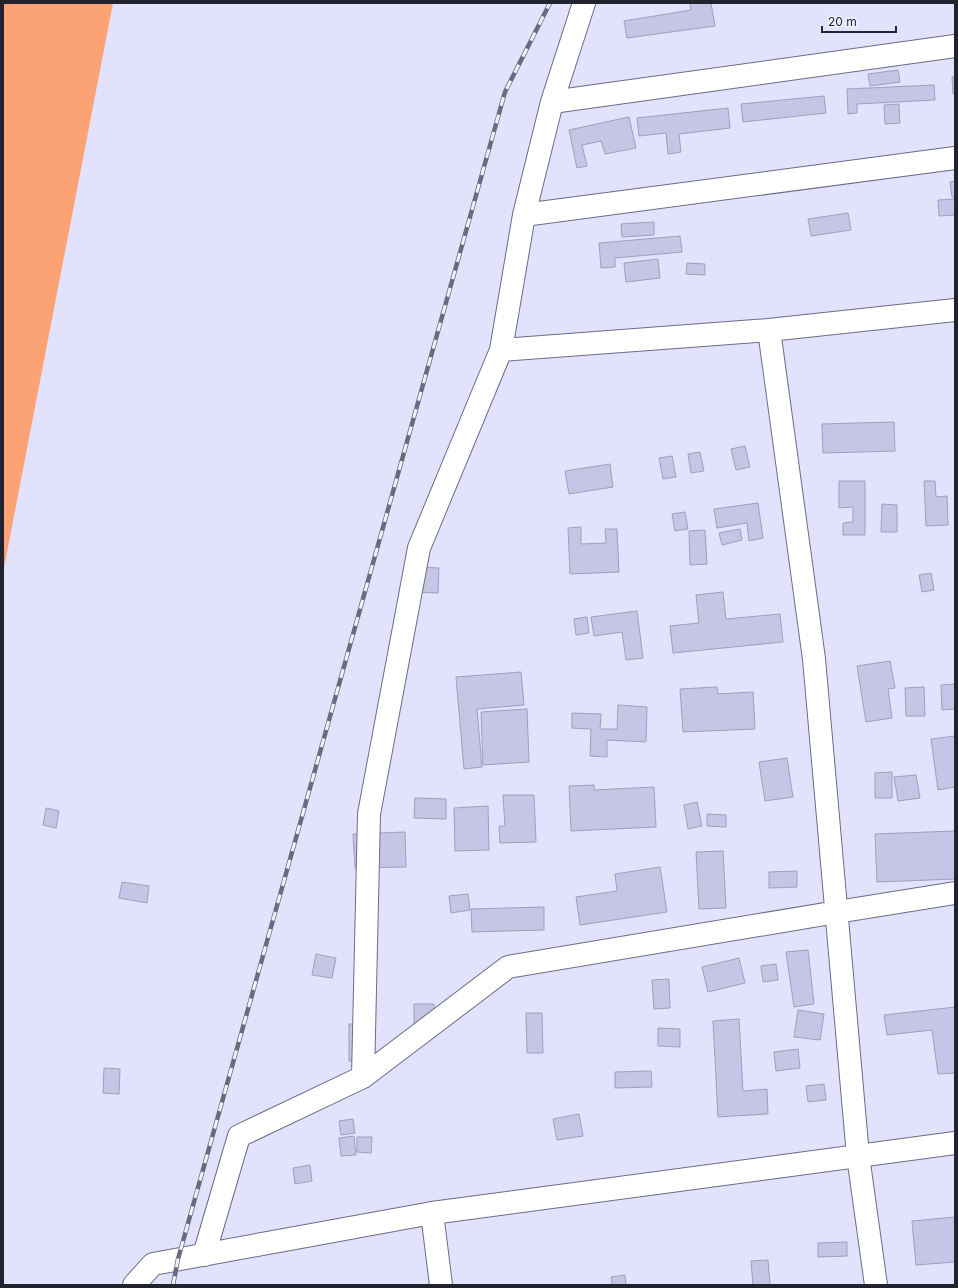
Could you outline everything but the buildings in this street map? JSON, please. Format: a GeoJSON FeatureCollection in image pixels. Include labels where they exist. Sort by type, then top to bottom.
{"type":"FeatureCollection","features":[{"type":"Feature","properties":{"kind":"street"},"geometry":{"type":"LineString","coordinates":[[363,1077],[369,814],[419,548],[501,350],[524,215],[552,102],[584,3]]}},
{"type":"Feature","properties":{"kind":"street"},"geometry":{"type":"LineString","coordinates":[[552,102],[955,46]]}},
{"type":"Feature","properties":{"kind":"street"},"geometry":{"type":"LineString","coordinates":[[524,215],[955,158]]}},
{"type":"Feature","properties":{"kind":"street"},"geometry":{"type":"LineString","coordinates":[[501,350],[769,330],[955,310]]}},
{"type":"Feature","properties":{"kind":"street"},"geometry":{"type":"LineString","coordinates":[[769,330],[814,659],[858,1156],[876,1285]]}},
{"type":"Feature","properties":{"kind":"street"},"geometry":{"type":"LineString","coordinates":[[204,1254],[239,1136],[363,1077],[508,967],[836,912],[955,894]]}},
{"type":"Feature","properties":{"kind":"street"},"geometry":{"type":"LineString","coordinates":[[134,1285],[154,1264],[432,1213],[955,1143]]}},
{"type":"Feature","properties":{"kind":"street"},"geometry":{"type":"LineString","coordinates":[[432,1213],[435,1281]]}},
{"type":"Feature","properties":{"kind":"shaded area"},"geometry":{"type":"Polygon","coordinates":[[[3,3],[113,3],[3,573],[3,3]]]}},
{"type":"Feature","properties":{"kind":"railway"},"geometry":{"type":"LineString","coordinates":[[173,1285],[178,1259],[505,92],[550,3]]}}]}
